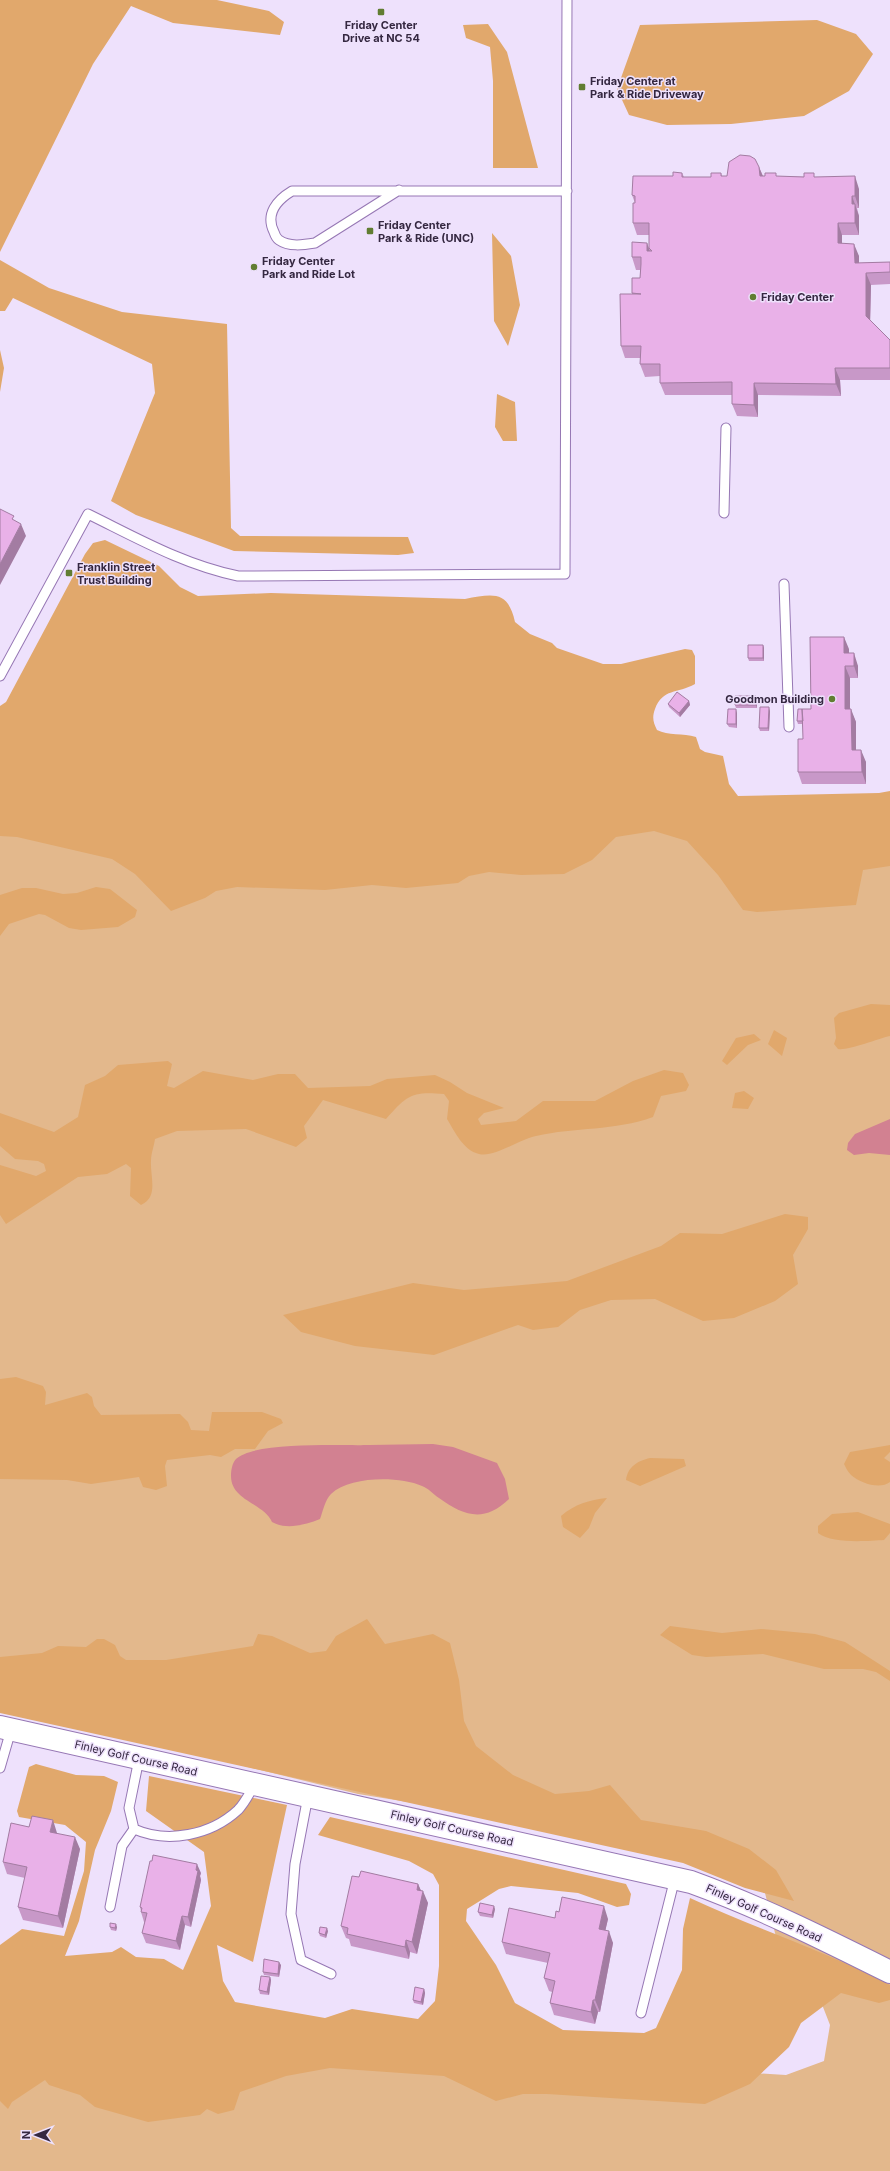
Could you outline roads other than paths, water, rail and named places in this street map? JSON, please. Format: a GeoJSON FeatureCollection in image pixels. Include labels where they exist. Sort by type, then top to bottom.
{"type":"FeatureCollection","features":[{"type":"Feature","properties":{"kind":"street","name":"Finley Golf Course Road"},"geometry":{"type":"LineString","coordinates":[[6,1729],[675,1878],[736,1898],[764,1910],[890,1972]]}},
{"type":"Feature","properties":{"kind":"lane"},"geometry":{"type":"LineString","coordinates":[[0,676],[88,514],[181,560],[214,572],[238,576],[565,574],[567,0]]}},
{"type":"Feature","properties":{"kind":"lane"},"geometry":{"type":"LineString","coordinates":[[399,190],[315,243],[301,245],[288,244],[277,239],[271,227],[271,210],[281,197],[292,191],[399,190],[567,191]]}},
{"type":"Feature","properties":{"kind":"lane"},"geometry":{"type":"LineString","coordinates":[[724,513],[726,428]]}},
{"type":"Feature","properties":{"kind":"lane"},"geometry":{"type":"LineString","coordinates":[[784,584],[788,727]]}},
{"type":"Feature","properties":{"kind":"lane"},"geometry":{"type":"LineString","coordinates":[[0,1768],[6,1729]]}},
{"type":"Feature","properties":{"kind":"lane"},"geometry":{"type":"LineString","coordinates":[[110,1907],[122,1846],[134,1829],[129,1808],[140,1758]]}},
{"type":"Feature","properties":{"kind":"lane"},"geometry":{"type":"LineString","coordinates":[[134,1829],[147,1834],[175,1836],[205,1831],[222,1822],[239,1809],[255,1784]]}},
{"type":"Feature","properties":{"kind":"lane"},"geometry":{"type":"LineString","coordinates":[[308,1796],[295,1864],[291,1914],[302,1960],[331,1974]]}},
{"type":"Feature","properties":{"kind":"lane"},"geometry":{"type":"LineString","coordinates":[[641,2013],[675,1878]]}},
{"type":"Feature","properties":{"kind":"place","name":"Friday Center Drive at NC 54"},"geometry":{"type":"Point","coordinates":[381,12]}},
{"type":"Feature","properties":{"kind":"place","name":"Friday Center at Park & Ride Driveway"},"geometry":{"type":"Point","coordinates":[582,87]}},
{"type":"Feature","properties":{"kind":"place","name":"Friday Center Park & Ride (UNC)"},"geometry":{"type":"Point","coordinates":[370,231]}},
{"type":"Feature","properties":{"kind":"place","name":"Friday Center Park and Ride Lot"},"geometry":{"type":"Point","coordinates":[254,267]}},
{"type":"Feature","properties":{"kind":"place","name":"Friday Center"},"geometry":{"type":"Point","coordinates":[753,297]}},
{"type":"Feature","properties":{"kind":"place","name":"Franklin Street Trust Building"},"geometry":{"type":"Point","coordinates":[69,573]}},
{"type":"Feature","properties":{"kind":"place","name":"Goodmon Building"},"geometry":{"type":"Point","coordinates":[832,699]}}]}
